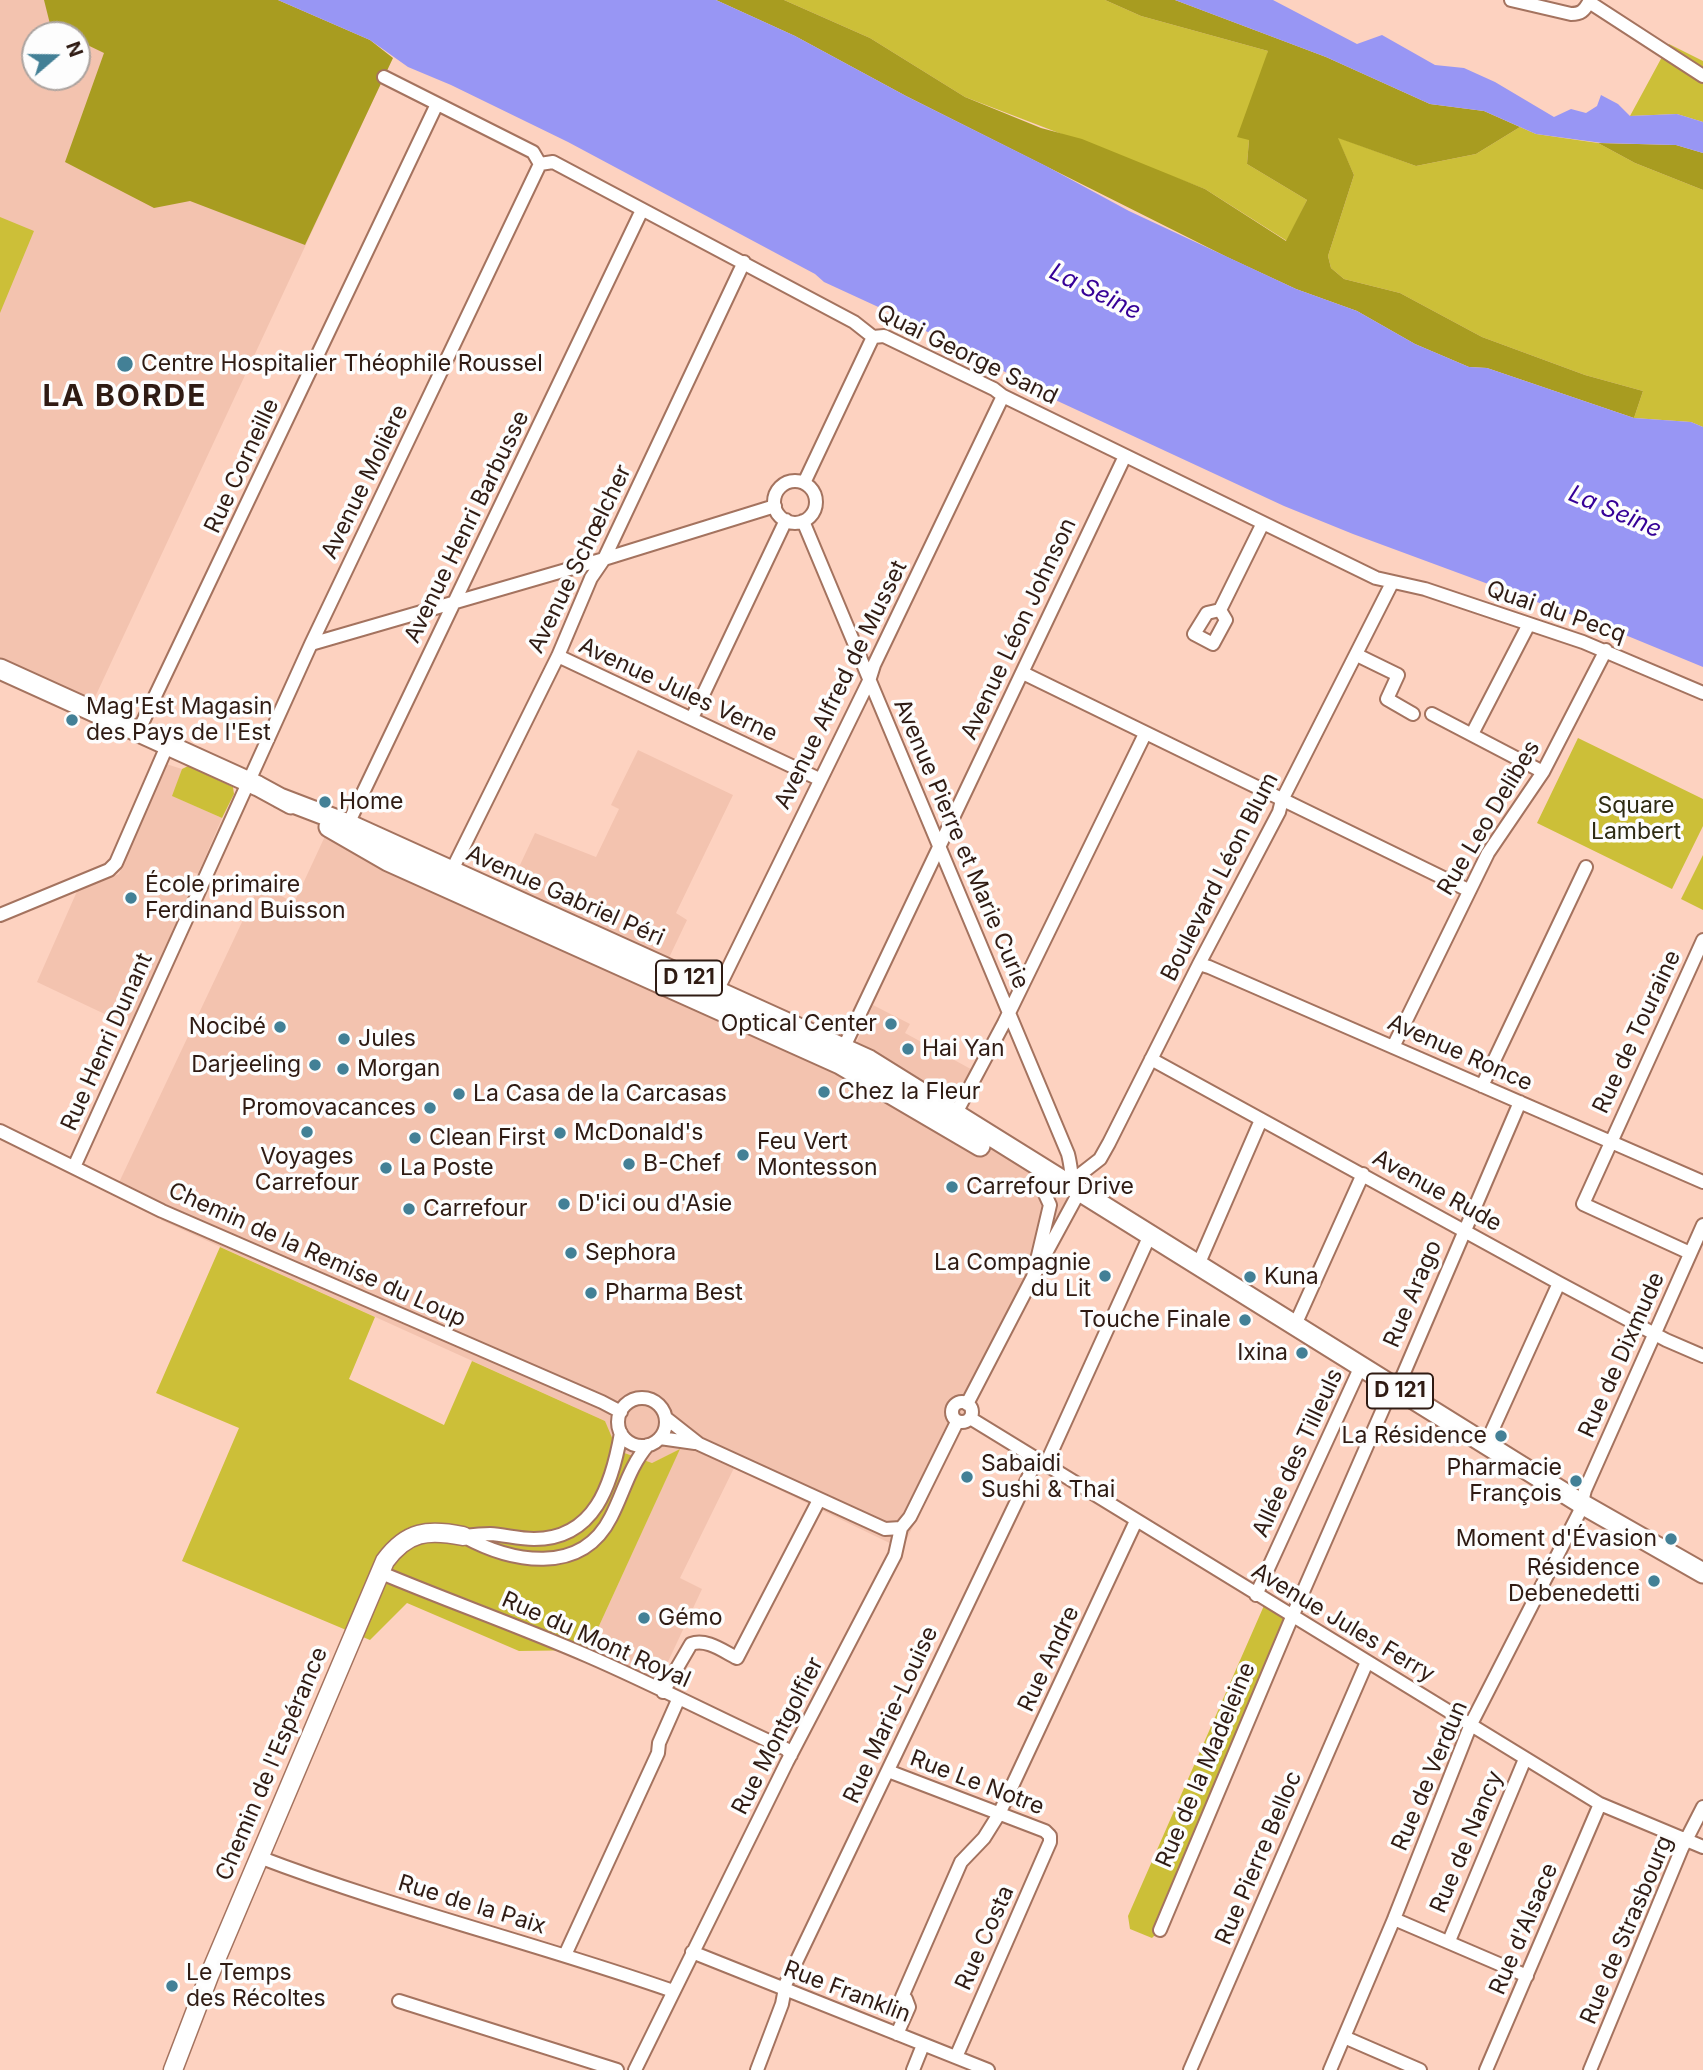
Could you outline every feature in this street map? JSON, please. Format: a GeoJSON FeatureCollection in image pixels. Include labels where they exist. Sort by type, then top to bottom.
{"type":"FeatureCollection","features":[{"type":"Feature","properties":{"kind":"main road","name":"Avenue Gabriel Péri"},"geometry":{"type":"LineString","coordinates":[[0,669],[248,782],[388,861],[840,1065],[1039,1181],[1076,1188]]}},
{"type":"Feature","properties":{"kind":"main road","name":"Avenue Gabriel Péri"},"geometry":{"type":"LineString","coordinates":[[280,798],[348,824],[844,1048],[873,1063],[1076,1188]]}},
{"type":"Feature","properties":{"kind":"main road","name":"D 121"},"geometry":{"type":"LineString","coordinates":[[1076,1188],[1582,1504],[1703,1571]]}},
{"type":"Feature","properties":{"kind":"street"},"geometry":{"type":"LineString","coordinates":[[1511,0],[1571,14],[1579,14],[1589,2],[1703,76]]}},
{"type":"Feature","properties":{"kind":"street","name":"Quai George Sand"},"geometry":{"type":"LineString","coordinates":[[384,77],[533,152],[540,164],[553,162],[744,262],[855,322],[873,337],[884,336],[1125,456],[1376,578],[1392,583]]}},
{"type":"Feature","properties":{"kind":"street","name":"Rue Corneille"},"geometry":{"type":"LineString","coordinates":[[138,732],[437,104]]}},
{"type":"Feature","properties":{"kind":"street","name":"Avenue Molière"},"geometry":{"type":"LineString","coordinates":[[248,782],[540,164]]}},
{"type":"Feature","properties":{"kind":"street","name":"Avenue Henri Barbusse"},"geometry":{"type":"LineString","coordinates":[[348,824],[642,210]]}},
{"type":"Feature","properties":{"kind":"street","name":"Avenue Schœlcher"},"geometry":{"type":"LineString","coordinates":[[450,872],[558,656],[591,578],[604,559],[744,262]]}},
{"type":"Feature","properties":{"kind":"street"},"geometry":{"type":"LineString","coordinates":[[804,483],[873,337]]}},
{"type":"Feature","properties":{"kind":"street","name":"Avenue Alfred de Musset"},"geometry":{"type":"LineString","coordinates":[[717,991],[869,681],[874,665],[1003,396]]}},
{"type":"Feature","properties":{"kind":"street","name":"Avenue Léon Johnson"},"geometry":{"type":"LineString","coordinates":[[844,1048],[1125,456]]}},
{"type":"Feature","properties":{"kind":"street"},"geometry":{"type":"LineString","coordinates":[[797,481],[804,483],[814,493],[816,503],[813,513],[803,521],[786,520],[775,506],[777,492],[783,485],[797,481]]}},
{"type":"Feature","properties":{"kind":"street"},"geometry":{"type":"LineString","coordinates":[[311,644],[775,506]]}},
{"type":"Feature","properties":{"kind":"street"},"geometry":{"type":"LineString","coordinates":[[692,718],[786,520]]}},
{"type":"Feature","properties":{"kind":"street","name":"Avenue Pierre et Marie Curie"},"geometry":{"type":"LineString","coordinates":[[803,521],[1010,1012],[1068,1154],[1076,1188]]}},
{"type":"Feature","properties":{"kind":"street"},"geometry":{"type":"LineString","coordinates":[[1220,610],[1264,523]]}},
{"type":"Feature","properties":{"kind":"street","name":"Quai du Pecq"},"geometry":{"type":"LineString","coordinates":[[1392,583],[1425,589],[1606,650],[1703,692]]}},
{"type":"Feature","properties":{"kind":"street","name":"Boulevard Léon Blum"},"geometry":{"type":"LineString","coordinates":[[1076,1188],[1100,1159],[1279,812],[1282,800],[1392,583]]}},
{"type":"Feature","properties":{"kind":"street"},"geometry":{"type":"LineString","coordinates":[[1472,734],[1529,624]]}},
{"type":"Feature","properties":{"kind":"street","name":"Rue Leo Delibes"},"geometry":{"type":"LineString","coordinates":[[1393,1047],[1468,890],[1488,853],[1543,772],[1606,650]]}},
{"type":"Feature","properties":{"kind":"street"},"geometry":{"type":"LineString","coordinates":[[1357,655],[1398,675],[1387,699],[1413,714]]}},
{"type":"Feature","properties":{"kind":"street","name":"Avenue Jules Verne"},"geometry":{"type":"LineString","coordinates":[[558,656],[819,779]]}},
{"type":"Feature","properties":{"kind":"street"},"geometry":{"type":"LineString","coordinates":[[1023,673],[1468,890]]}},
{"type":"Feature","properties":{"kind":"street"},"geometry":{"type":"LineString","coordinates":[[1432,714],[1543,772]]}},
{"type":"Feature","properties":{"kind":"street"},"geometry":{"type":"LineString","coordinates":[[956,1115],[1010,1012],[1145,734]]}},
{"type":"Feature","properties":{"kind":"street"},"geometry":{"type":"LineString","coordinates":[[0,915],[109,870],[116,863],[167,746]]}},
{"type":"Feature","properties":{"kind":"street","name":"Rue Henri Dunant"},"geometry":{"type":"LineString","coordinates":[[74,1167],[248,782]]}},
{"type":"Feature","properties":{"kind":"street"},"geometry":{"type":"LineString","coordinates":[[1482,1086],[1586,867]]}},
{"type":"Feature","properties":{"kind":"street","name":"Rue de Touraine"},"geometry":{"type":"LineString","coordinates":[[1690,1253],[1583,1204],[1703,940]]}},
{"type":"Feature","properties":{"kind":"street","name":"Avenue Ronce"},"geometry":{"type":"LineString","coordinates":[[1199,964],[1703,1182]]}},
{"type":"Feature","properties":{"kind":"street","name":"Avenue Rude"},"geometry":{"type":"LineString","coordinates":[[1151,1059],[1559,1283],[1703,1356]]}},
{"type":"Feature","properties":{"kind":"street","name":"Rue Arago"},"geometry":{"type":"LineString","coordinates":[[1292,1617],[1520,1102]]}},
{"type":"Feature","properties":{"kind":"street"},"geometry":{"type":"LineString","coordinates":[[1198,1265],[1261,1120]]}},
{"type":"Feature","properties":{"kind":"street","name":"Chemin de la Remise du Loup"},"geometry":{"type":"LineString","coordinates":[[0,1131],[162,1211],[621,1412]]}},
{"type":"Feature","properties":{"kind":"street"},"geometry":{"type":"LineString","coordinates":[[1068,1154],[1088,1161],[1100,1159]]}},
{"type":"Feature","properties":{"kind":"street"},"geometry":{"type":"LineString","coordinates":[[1296,1325],[1363,1174]]}},
{"type":"Feature","properties":{"kind":"street","name":"Rue Montgolfier"},"geometry":{"type":"LineString","coordinates":[[1033,1277],[1050,1205],[1039,1181]]}},
{"type":"Feature","properties":{"kind":"street","name":"Rue Montgolfier"},"geometry":{"type":"LineString","coordinates":[[635,2070],[692,1952],[895,1555],[901,1528],[910,1517],[957,1422],[951,1414],[952,1407],[961,1402],[967,1404],[1076,1188]]}},
{"type":"Feature","properties":{"kind":"street","name":"Rue de Dixmude"},"geometry":{"type":"LineString","coordinates":[[1582,1504],[1703,1225]]}},
{"type":"Feature","properties":{"kind":"street","name":"Rue Marie-Louise"},"geometry":{"type":"LineString","coordinates":[[757,2070],[782,2004],[783,1990],[1150,1235]]}},
{"type":"Feature","properties":{"kind":"street"},"geometry":{"type":"LineString","coordinates":[[1486,1444],[1559,1283]]}},
{"type":"Feature","properties":{"kind":"street","name":"Allée des Tilleuls"},"geometry":{"type":"LineString","coordinates":[[1256,1595],[1361,1366]]}},
{"type":"Feature","properties":{"kind":"street"},"geometry":{"type":"LineString","coordinates":[[666,1418],[660,1438],[648,1445],[633,1443],[621,1433],[619,1426],[621,1412],[628,1402],[646,1398],[658,1403],[666,1418],[699,1444],[885,1529],[901,1528]]}},
{"type":"Feature","properties":{"kind":"street"},"geometry":{"type":"LineString","coordinates":[[957,1422],[963,1423],[970,1418],[971,1409],[967,1404]]}},
{"type":"Feature","properties":{"kind":"street","name":"Avenue Jules Ferry"},"geometry":{"type":"LineString","coordinates":[[970,1418],[1600,1804],[1703,1847]]}},
{"type":"Feature","properties":{"kind":"street","name":"Chemin de l'Espérance"},"geometry":{"type":"LineString","coordinates":[[173,2070],[209,1976],[379,1572],[391,1552],[408,1539],[429,1531],[463,1536],[488,1534],[544,1539],[575,1529],[589,1518],[598,1505],[618,1451],[621,1433]]}},
{"type":"Feature","properties":{"kind":"street"},"geometry":{"type":"LineString","coordinates":[[660,1438],[699,1444]]}},
{"type":"Feature","properties":{"kind":"street","name":"Chemin de l'Espérance"},"geometry":{"type":"LineString","coordinates":[[463,1536],[484,1547],[522,1558],[545,1560],[575,1553],[591,1543],[607,1526],[636,1458],[648,1445]]}},
{"type":"Feature","properties":{"kind":"street"},"geometry":{"type":"LineString","coordinates":[[663,1692],[691,1644],[708,1644],[737,1658],[819,1500]]}},
{"type":"Feature","properties":{"kind":"street","name":"Rue de Verdun"},"geometry":{"type":"LineString","coordinates":[[1330,2070],[1394,1919],[1471,1724],[1582,1504]]}},
{"type":"Feature","properties":{"kind":"street","name":"Rue Andre"},"geometry":{"type":"LineString","coordinates":[[897,2034],[909,2007],[906,1999],[902,1997],[961,1861],[984,1838],[999,1814],[1136,1521]]}},
{"type":"Feature","properties":{"kind":"street","name":"Rue du Mont Royal"},"geometry":{"type":"LineString","coordinates":[[379,1572],[584,1654],[786,1749],[792,1755]]}},
{"type":"Feature","properties":{"kind":"street","name":"Rue de la Madeleine"},"geometry":{"type":"LineString","coordinates":[[1160,1930],[1292,1617]]}},
{"type":"Feature","properties":{"kind":"street","name":"Rue Pierre Belloc"},"geometry":{"type":"LineString","coordinates":[[1190,2070],[1367,1662]]}},
{"type":"Feature","properties":{"kind":"street"},"geometry":{"type":"LineString","coordinates":[[565,1955],[652,1766],[678,1700]]}},
{"type":"Feature","properties":{"kind":"street","name":"Rue de Nancy"},"geometry":{"type":"LineString","coordinates":[[1449,1941],[1525,1759]]}},
{"type":"Feature","properties":{"kind":"street","name":"Rue Le Notre"},"geometry":{"type":"LineString","coordinates":[[888,1771],[1045,1831],[1050,1836]]}},
{"type":"Feature","properties":{"kind":"street","name":"Rue d'Alsace"},"geometry":{"type":"LineString","coordinates":[[1486,2070],[1600,1804]]}},
{"type":"Feature","properties":{"kind":"street","name":"Rue de Strasbourg"},"geometry":{"type":"LineString","coordinates":[[1590,2070],[1703,1807]]}},
{"type":"Feature","properties":{"kind":"street","name":"Rue Costa"},"geometry":{"type":"LineString","coordinates":[[956,2057],[1050,1842],[1050,1836]]}},
{"type":"Feature","properties":{"kind":"street","name":"Rue de la Paix"},"geometry":{"type":"LineString","coordinates":[[260,1857],[373,1897],[673,1990]]}},
{"type":"Feature","properties":{"kind":"street"},"geometry":{"type":"LineString","coordinates":[[1394,1919],[1527,1976]]}},
{"type":"Feature","properties":{"kind":"street","name":"Rue Franklin"},"geometry":{"type":"LineString","coordinates":[[692,1952],[988,2070]]}},
{"type":"Feature","properties":{"kind":"street"},"geometry":{"type":"LineString","coordinates":[[399,2001],[617,2070]]}},
{"type":"Feature","properties":{"kind":"street"},"geometry":{"type":"LineString","coordinates":[[1344,2037],[1420,2070]]}},
{"type":"Feature","properties":{"kind":"street"},"geometry":{"type":"LineString","coordinates":[[913,2070],[923,2045]]}},
{"type":"Feature","properties":{"kind":"shaded area","name":"Centre Hospitalier Théophile Roussel"},"geometry":{"type":"Polygon","coordinates":[[[0,0],[229,0],[384,77],[89,710],[0,669],[0,0]]]}},
{"type":"Feature","properties":{"kind":"shaded area"},"geometry":{"type":"Polygon","coordinates":[[[44,0],[278,0],[370,40],[393,58],[305,245],[190,201],[154,208],[65,162],[104,53],[91,47],[91,21],[49,21],[44,0]]]}},
{"type":"Feature","properties":{"kind":"shaded area"},"geometry":{"type":"Polygon","coordinates":[[[716,0],[784,0],[870,38],[965,97],[1041,128],[1082,139],[1205,189],[1286,241],[1307,200],[1247,164],[1249,140],[1237,137],[1268,51],[1141,16],[1105,0],[1175,0],[1326,57],[1430,104],[1484,111],[1520,127],[1476,154],[1416,166],[1338,138],[1354,175],[1328,256],[1331,268],[1344,279],[1400,293],[1482,337],[1585,375],[1643,391],[1634,418],[1487,368],[1469,367],[1415,344],[1357,311],[1296,289],[1227,257],[906,96],[795,36],[716,0]]]}},
{"type":"Feature","properties":{"kind":"shaded area"},"geometry":{"type":"Polygon","coordinates":[[[1598,143],[1676,145],[1703,153],[1703,190],[1635,163],[1598,143]]]}},
{"type":"Feature","properties":{"kind":"shaded area"},"geometry":{"type":"Polygon","coordinates":[[[638,750],[733,795],[676,913],[687,920],[666,964],[856,1044],[873,1005],[910,1024],[905,1033],[978,1073],[961,1111],[1079,1185],[902,1549],[734,1468],[680,1578],[702,1589],[659,1681],[588,1650],[679,1450],[652,1463],[611,1448],[605,1421],[161,1220],[161,1211],[114,1193],[260,884],[294,903],[326,834],[503,901],[535,833],[596,857],[619,809],[611,805],[638,750]]]}},
{"type":"Feature","properties":{"kind":"shaded area","name":"École primaire Ferdinand Buisson"},"geometry":{"type":"Polygon","coordinates":[[[166,764],[182,769],[173,796],[222,818],[198,874],[192,872],[185,885],[192,887],[130,1026],[37,982],[78,889],[119,874],[166,764]]]}},
{"type":"Feature","properties":{"kind":"green space"},"geometry":{"type":"Polygon","coordinates":[[[784,0],[1105,0],[1141,16],[1268,51],[1249,140],[1247,164],[1307,200],[1287,241],[1205,189],[965,97],[870,38],[784,0]]]}},
{"type":"Feature","properties":{"kind":"green space"},"geometry":{"type":"Polygon","coordinates":[[[1669,44],[1703,61],[1703,122],[1677,114],[1630,116],[1669,44]]]}},
{"type":"Feature","properties":{"kind":"green space"},"geometry":{"type":"Polygon","coordinates":[[[1520,127],[1536,134],[1598,143],[1635,163],[1703,190],[1703,427],[1691,422],[1634,418],[1643,391],[1585,375],[1482,337],[1400,293],[1344,279],[1331,268],[1328,256],[1354,175],[1337,137],[1416,166],[1476,154],[1520,127]]]}},
{"type":"Feature","properties":{"kind":"green space"},"geometry":{"type":"Polygon","coordinates":[[[0,217],[34,231],[0,313],[0,217]]]}},
{"type":"Feature","properties":{"kind":"green space","name":"Square Lambert"},"geometry":{"type":"Polygon","coordinates":[[[1578,738],[1703,799],[1703,826],[1672,889],[1537,823],[1578,738]]]}},
{"type":"Feature","properties":{"kind":"green space"},"geometry":{"type":"Polygon","coordinates":[[[188,766],[233,787],[234,794],[222,818],[172,796],[182,769],[188,766]]]}},
{"type":"Feature","properties":{"kind":"green space"},"geometry":{"type":"Polygon","coordinates":[[[1703,855],[1703,910],[1681,899],[1703,855]]]}},
{"type":"Feature","properties":{"kind":"green space"},"geometry":{"type":"Polygon","coordinates":[[[220,1247],[375,1317],[349,1379],[444,1425],[472,1361],[605,1421],[613,1440],[611,1448],[652,1463],[680,1449],[588,1650],[519,1651],[407,1603],[370,1640],[182,1561],[239,1428],[156,1393],[220,1247]]]}},
{"type":"Feature","properties":{"kind":"green space"},"geometry":{"type":"Polygon","coordinates":[[[1266,1601],[1292,1617],[1160,1930],[1152,1938],[1130,1929],[1128,1916],[1266,1601]]]}},
{"type":"Feature","properties":{"kind":"water","name":"La Seine"},"geometry":{"type":"Polygon","coordinates":[[[278,0],[716,0],[795,36],[1129,211],[1296,289],[1357,311],[1415,344],[1469,367],[1487,368],[1634,418],[1691,422],[1703,427],[1703,667],[1618,632],[1284,506],[1036,391],[1007,373],[887,311],[824,282],[815,274],[568,142],[408,67],[370,40],[278,0]]]}},
{"type":"Feature","properties":{"kind":"water"},"geometry":{"type":"Polygon","coordinates":[[[1175,0],[1273,0],[1357,44],[1382,35],[1435,65],[1464,68],[1495,82],[1554,117],[1571,109],[1586,113],[1597,106],[1601,95],[1618,104],[1630,116],[1677,114],[1703,122],[1703,153],[1676,145],[1602,143],[1536,134],[1484,111],[1430,104],[1326,57],[1175,0]]]}},
{"type":"Feature","properties":{"kind":"place","name":"Centre Hospitalier Théophile Roussel"},"geometry":{"type":"Point","coordinates":[125,364]}},
{"type":"Feature","properties":{"kind":"place","name":"Mag'Est Magasin des Pays de l'Est"},"geometry":{"type":"Point","coordinates":[72,720]}},
{"type":"Feature","properties":{"kind":"place","name":"Home"},"geometry":{"type":"Point","coordinates":[325,802]}},
{"type":"Feature","properties":{"kind":"place","name":"École primaire Ferdinand Buisson"},"geometry":{"type":"Point","coordinates":[131,898]}},
{"type":"Feature","properties":{"kind":"place","name":"Optical Center"},"geometry":{"type":"Point","coordinates":[891,1024]}},
{"type":"Feature","properties":{"kind":"place","name":"Nocibé"},"geometry":{"type":"Point","coordinates":[280,1027]}},
{"type":"Feature","properties":{"kind":"place","name":"Jules"},"geometry":{"type":"Point","coordinates":[344,1039]}},
{"type":"Feature","properties":{"kind":"place","name":"Hai Yan"},"geometry":{"type":"Point","coordinates":[908,1049]}},
{"type":"Feature","properties":{"kind":"place","name":"Darjeeling"},"geometry":{"type":"Point","coordinates":[315,1065]}},
{"type":"Feature","properties":{"kind":"place","name":"Morgan"},"geometry":{"type":"Point","coordinates":[343,1069]}},
{"type":"Feature","properties":{"kind":"place","name":"Chez la Fleur"},"geometry":{"type":"Point","coordinates":[824,1092]}},
{"type":"Feature","properties":{"kind":"place","name":"La Casa de la Carcasas"},"geometry":{"type":"Point","coordinates":[459,1094]}},
{"type":"Feature","properties":{"kind":"place","name":"Promovacances"},"geometry":{"type":"Point","coordinates":[430,1108]}},
{"type":"Feature","properties":{"kind":"place","name":"Voyages Carrefour"},"geometry":{"type":"Point","coordinates":[307,1132]}},
{"type":"Feature","properties":{"kind":"place","name":"McDonald's"},"geometry":{"type":"Point","coordinates":[560,1133]}},
{"type":"Feature","properties":{"kind":"place","name":"Clean First"},"geometry":{"type":"Point","coordinates":[415,1138]}},
{"type":"Feature","properties":{"kind":"place","name":"Feu Vert Montesson"},"geometry":{"type":"Point","coordinates":[743,1155]}},
{"type":"Feature","properties":{"kind":"place","name":"B-Chef"},"geometry":{"type":"Point","coordinates":[629,1164]}},
{"type":"Feature","properties":{"kind":"place","name":"La Poste"},"geometry":{"type":"Point","coordinates":[386,1168]}},
{"type":"Feature","properties":{"kind":"place","name":"Carrefour Drive"},"geometry":{"type":"Point","coordinates":[952,1187]}},
{"type":"Feature","properties":{"kind":"place","name":"D'ici ou d'Asie"},"geometry":{"type":"Point","coordinates":[564,1204]}},
{"type":"Feature","properties":{"kind":"place","name":"Carrefour"},"geometry":{"type":"Point","coordinates":[409,1209]}},
{"type":"Feature","properties":{"kind":"place","name":"Sephora"},"geometry":{"type":"Point","coordinates":[571,1253]}},
{"type":"Feature","properties":{"kind":"place","name":"La Compagnie du Lit"},"geometry":{"type":"Point","coordinates":[1105,1276]}},
{"type":"Feature","properties":{"kind":"place","name":"Kuna"},"geometry":{"type":"Point","coordinates":[1250,1277]}},
{"type":"Feature","properties":{"kind":"place","name":"Pharma Best"},"geometry":{"type":"Point","coordinates":[591,1293]}},
{"type":"Feature","properties":{"kind":"place","name":"Touche Finale"},"geometry":{"type":"Point","coordinates":[1245,1320]}},
{"type":"Feature","properties":{"kind":"place","name":"Ixina"},"geometry":{"type":"Point","coordinates":[1302,1353]}},
{"type":"Feature","properties":{"kind":"place","name":"La Résidence"},"geometry":{"type":"Point","coordinates":[1501,1436]}},
{"type":"Feature","properties":{"kind":"place","name":"Sabaidi Sushi & Thai"},"geometry":{"type":"Point","coordinates":[967,1477]}},
{"type":"Feature","properties":{"kind":"place","name":"Pharmacie François"},"geometry":{"type":"Point","coordinates":[1576,1481]}},
{"type":"Feature","properties":{"kind":"place","name":"Moment d'Évasion"},"geometry":{"type":"Point","coordinates":[1671,1539]}},
{"type":"Feature","properties":{"kind":"place","name":"Résidence Debenedetti"},"geometry":{"type":"Point","coordinates":[1654,1581]}},
{"type":"Feature","properties":{"kind":"place","name":"Gémo"},"geometry":{"type":"Point","coordinates":[644,1618]}},
{"type":"Feature","properties":{"kind":"place","name":"Le Temps des Récoltes"},"geometry":{"type":"Point","coordinates":[172,1986]}},
{"type":"Feature","properties":{"kind":"district","name":"LA BORDE"},"geometry":{"type":"Point","coordinates":[125,397]}}]}
